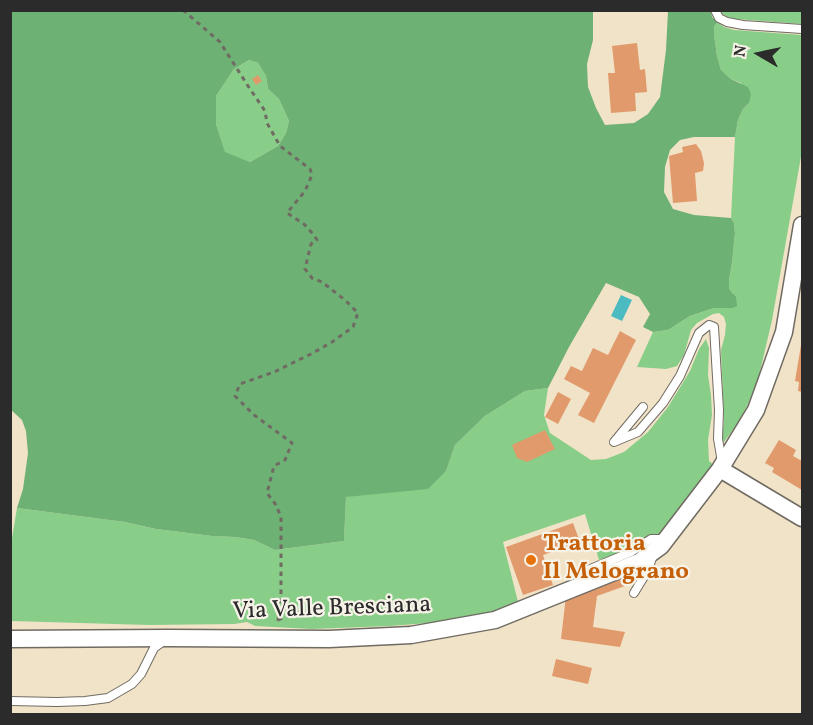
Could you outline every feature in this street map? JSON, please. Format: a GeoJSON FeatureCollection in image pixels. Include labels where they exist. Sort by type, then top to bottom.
{"type":"FeatureCollection","features":[{"type":"Feature","properties":{"kind":"street","name":"Via Valle Bresciana"},"geometry":{"type":"LineString","coordinates":[[10,639],[329,639],[411,634],[495,620],[639,562],[655,552],[667,539],[722,467],[756,410],[784,332],[802,225]]}},
{"type":"Feature","properties":{"kind":"street"},"geometry":{"type":"LineString","coordinates":[[722,467],[802,518]]}},
{"type":"Feature","properties":{"kind":"lane"},"geometry":{"type":"LineString","coordinates":[[715,10],[718,18],[735,24],[802,29]]}},
{"type":"Feature","properties":{"kind":"lane"},"geometry":{"type":"LineString","coordinates":[[644,407],[614,442],[639,432],[663,403],[680,376],[699,333],[709,325],[714,327],[719,410],[718,439],[722,467]]}},
{"type":"Feature","properties":{"kind":"lane"},"geometry":{"type":"LineString","coordinates":[[576,575],[631,552],[651,539],[667,539]]}},
{"type":"Feature","properties":{"kind":"lane"},"geometry":{"type":"LineString","coordinates":[[634,593],[648,570],[655,552]]}},
{"type":"Feature","properties":{"kind":"lane"},"geometry":{"type":"LineString","coordinates":[[10,701],[57,702],[108,698],[132,684],[141,674],[154,648],[168,638]]}},
{"type":"Feature","properties":{"kind":"path"},"geometry":{"type":"LineString","coordinates":[[183,10],[220,42],[265,111],[267,123],[280,146],[310,169],[312,175],[305,192],[287,213],[304,224],[317,240],[311,244],[305,269],[312,278],[322,282],[358,313],[353,327],[332,342],[274,372],[240,384],[235,396],[262,422],[292,443],[285,460],[274,466],[267,493],[281,517],[281,592],[278,621]]}},
{"type":"Feature","properties":{"kind":"green space"},"geometry":{"type":"Polygon","coordinates":[[[10,11],[593,11],[593,40],[587,64],[588,87],[605,125],[634,123],[648,114],[660,97],[668,11],[711,11],[712,17],[717,22],[714,34],[721,70],[731,79],[748,87],[751,94],[749,103],[738,120],[735,137],[694,137],[680,140],[670,150],[665,167],[664,192],[673,209],[694,215],[731,218],[735,233],[729,289],[736,297],[737,306],[714,308],[690,316],[668,330],[653,332],[643,327],[650,314],[639,297],[606,283],[548,388],[525,391],[485,416],[455,445],[446,471],[428,489],[346,497],[344,541],[275,550],[254,540],[156,529],[125,522],[17,508],[23,489],[28,453],[26,431],[22,420],[10,409],[10,11]],[[249,60],[234,69],[216,96],[216,124],[225,152],[250,162],[278,146],[286,133],[289,121],[279,99],[268,89],[266,76],[258,63],[249,60]]]}},
{"type":"Feature","properties":{"kind":"green space"},"geometry":{"type":"Polygon","coordinates":[[[719,11],[802,11],[802,24],[736,19],[719,11]]]}},
{"type":"Feature","properties":{"kind":"green space"},"geometry":{"type":"Polygon","coordinates":[[[717,22],[734,30],[802,35],[802,151],[772,320],[759,376],[748,404],[724,442],[722,439],[724,421],[721,350],[726,324],[724,317],[719,313],[713,314],[697,323],[691,330],[684,355],[677,366],[666,369],[637,367],[653,332],[668,330],[690,316],[714,308],[733,308],[733,293],[729,290],[729,280],[735,233],[731,218],[735,137],[738,120],[749,103],[741,83],[731,79],[721,70],[714,34],[717,22]]]}},
{"type":"Feature","properties":{"kind":"green space"},"geometry":{"type":"Polygon","coordinates":[[[249,60],[258,63],[266,76],[268,89],[279,99],[289,121],[286,133],[278,146],[250,162],[225,153],[216,124],[216,96],[234,69],[249,60]]]}},
{"type":"Feature","properties":{"kind":"green space"},"geometry":{"type":"Polygon","coordinates":[[[706,339],[709,348],[708,375],[712,415],[708,440],[709,461],[714,465],[660,534],[648,536],[626,550],[599,560],[585,514],[503,542],[519,606],[482,619],[312,629],[255,626],[247,622],[149,625],[11,621],[11,544],[17,508],[125,522],[156,529],[254,540],[275,550],[344,541],[346,497],[446,471],[455,445],[485,416],[525,391],[548,388],[544,415],[550,433],[591,460],[606,459],[624,452],[648,432],[668,407],[706,339]]]}},
{"type":"Feature","properties":{"kind":"water"},"geometry":{"type":"Polygon","coordinates":[[[621,295],[632,300],[622,321],[611,316],[621,295]]]}},
{"type":"Feature","properties":{"kind":"building"},"geometry":{"type":"Polygon","coordinates":[[[637,43],[640,70],[645,69],[647,92],[635,93],[636,111],[611,113],[608,73],[615,73],[612,46],[637,43]]]}},
{"type":"Feature","properties":{"kind":"building"},"geometry":{"type":"Polygon","coordinates":[[[258,75],[262,81],[256,85],[252,79],[258,75]]]}},
{"type":"Feature","properties":{"kind":"building"},"geometry":{"type":"Polygon","coordinates":[[[696,144],[701,151],[704,163],[703,171],[695,173],[697,201],[673,203],[669,156],[683,152],[682,147],[696,144]]]}},
{"type":"Feature","properties":{"kind":"building"},"geometry":{"type":"Polygon","coordinates":[[[620,331],[636,340],[594,423],[578,415],[590,393],[564,379],[571,366],[582,371],[593,348],[608,355],[620,331]]]}},
{"type":"Feature","properties":{"kind":"building"},"geometry":{"type":"Polygon","coordinates":[[[801,345],[802,392],[798,391],[799,382],[795,381],[801,345]]]}},
{"type":"Feature","properties":{"kind":"building"},"geometry":{"type":"Polygon","coordinates":[[[558,392],[571,399],[558,424],[545,417],[558,392]]]}},
{"type":"Feature","properties":{"kind":"building"},"geometry":{"type":"Polygon","coordinates":[[[545,430],[555,449],[527,462],[517,458],[512,445],[545,430]]]}},
{"type":"Feature","properties":{"kind":"building"},"geometry":{"type":"Polygon","coordinates":[[[779,440],[796,450],[793,456],[802,461],[802,490],[772,472],[774,468],[765,463],[779,440]]]}},
{"type":"Feature","properties":{"kind":"building"},"geometry":{"type":"Polygon","coordinates":[[[573,523],[580,542],[543,555],[553,585],[523,595],[506,547],[573,523]]]}},
{"type":"Feature","properties":{"kind":"building"},"geometry":{"type":"Polygon","coordinates":[[[621,573],[625,586],[597,596],[593,627],[625,632],[620,647],[561,639],[566,596],[621,573]]]}},
{"type":"Feature","properties":{"kind":"building"},"geometry":{"type":"Polygon","coordinates":[[[556,659],[592,668],[588,684],[552,676],[556,659]]]}},
{"type":"Feature","properties":{"kind":"place","name":"Trattoria Il Melograno"},"geometry":{"type":"Point","coordinates":[531,560]}}]}
